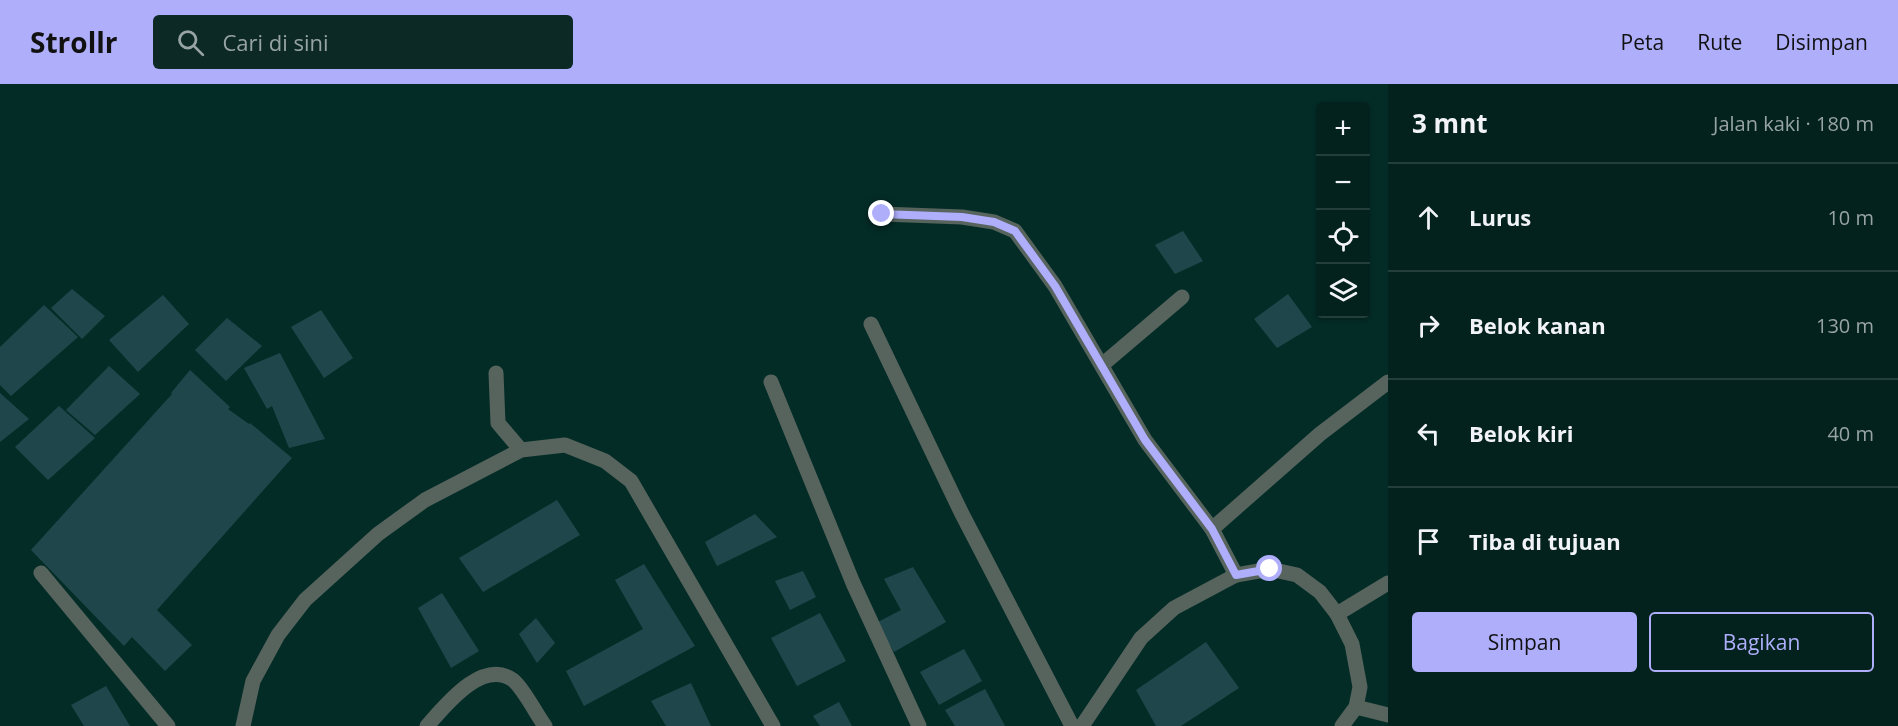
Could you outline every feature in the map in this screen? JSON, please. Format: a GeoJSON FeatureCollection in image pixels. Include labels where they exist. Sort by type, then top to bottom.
{"type":"FeatureCollection","features":[{"type":"Feature","properties":{"kind":"street"},"geometry":{"type":"LineString","coordinates":[[882,214],[962,217],[994,222],[1015,231],[1055,286],[1145,440],[1212,529],[1236,575]]}},
{"type":"Feature","properties":{"kind":"street"},"geometry":{"type":"LineString","coordinates":[[1101,365],[1182,297]]}},
{"type":"Feature","properties":{"kind":"street"},"geometry":{"type":"LineString","coordinates":[[871,324],[962,512],[1072,726]]}},
{"type":"Feature","properties":{"kind":"street"},"geometry":{"type":"LineString","coordinates":[[496,373],[498,423],[521,450]]}},
{"type":"Feature","properties":{"kind":"street"},"geometry":{"type":"LineString","coordinates":[[771,382],[853,583],[919,726]]}},
{"type":"Feature","properties":{"kind":"street"},"geometry":{"type":"LineString","coordinates":[[1212,529],[1320,434],[1388,382]]}},
{"type":"Feature","properties":{"kind":"street"},"geometry":{"type":"LineString","coordinates":[[243,726],[253,681],[279,635],[305,600],[378,534],[425,500],[521,450],[565,446],[605,461],[631,481],[773,726]]}},
{"type":"Feature","properties":{"kind":"street"},"geometry":{"type":"LineString","coordinates":[[1082,726],[1141,638],[1174,608],[1236,575],[1270,569],[1296,575],[1320,592],[1337,614],[1352,644],[1360,687],[1356,707],[1342,726]]}},
{"type":"Feature","properties":{"kind":"street"},"geometry":{"type":"LineString","coordinates":[[41,573],[168,726]]}},
{"type":"Feature","properties":{"kind":"street"},"geometry":{"type":"LineString","coordinates":[[1337,614],[1388,584]]}},
{"type":"Feature","properties":{"kind":"street"},"geometry":{"type":"LineString","coordinates":[[427,726],[463,689],[482,677],[502,674],[515,682],[544,726]]}},
{"type":"Feature","properties":{"kind":"street"},"geometry":{"type":"LineString","coordinates":[[1356,707],[1388,715]]}},
{"type":"Feature","properties":{"kind":"building"},"geometry":{"type":"Polygon","coordinates":[[[1183,231],[1203,261],[1175,274],[1155,245],[1183,231]]]}},
{"type":"Feature","properties":{"kind":"building"},"geometry":{"type":"Polygon","coordinates":[[[72,289],[105,316],[82,339],[51,308],[72,289]]]}},
{"type":"Feature","properties":{"kind":"building"},"geometry":{"type":"Polygon","coordinates":[[[1288,294],[1312,327],[1277,348],[1254,319],[1288,294]]]}},
{"type":"Feature","properties":{"kind":"building"},"geometry":{"type":"Polygon","coordinates":[[[163,295],[189,324],[138,372],[109,340],[163,295]]]}},
{"type":"Feature","properties":{"kind":"building"},"geometry":{"type":"Polygon","coordinates":[[[44,305],[78,337],[11,396],[0,385],[0,347],[44,305]]]}},
{"type":"Feature","properties":{"kind":"building"},"geometry":{"type":"Polygon","coordinates":[[[321,310],[353,358],[324,378],[291,327],[321,310]]]}},
{"type":"Feature","properties":{"kind":"building"},"geometry":{"type":"Polygon","coordinates":[[[227,318],[262,346],[226,381],[195,350],[227,318]]]}},
{"type":"Feature","properties":{"kind":"building"},"geometry":{"type":"Polygon","coordinates":[[[280,353],[325,439],[289,448],[272,406],[267,409],[244,368],[280,353]]]}},
{"type":"Feature","properties":{"kind":"building"},"geometry":{"type":"Polygon","coordinates":[[[109,366],[140,394],[95,435],[66,410],[109,366]]]}},
{"type":"Feature","properties":{"kind":"building"},"geometry":{"type":"Polygon","coordinates":[[[190,370],[230,407],[228,409],[250,423],[292,458],[157,610],[192,645],[165,671],[132,637],[124,646],[31,550],[172,394],[190,370]]]}},
{"type":"Feature","properties":{"kind":"building"},"geometry":{"type":"Polygon","coordinates":[[[0,393],[29,419],[0,442],[0,393]]]}},
{"type":"Feature","properties":{"kind":"building"},"geometry":{"type":"Polygon","coordinates":[[[59,406],[95,438],[48,480],[15,447],[59,406]]]}},
{"type":"Feature","properties":{"kind":"building"},"geometry":{"type":"Polygon","coordinates":[[[557,500],[580,535],[483,592],[459,558],[557,500]]]}},
{"type":"Feature","properties":{"kind":"building"},"geometry":{"type":"Polygon","coordinates":[[[755,514],[777,537],[717,566],[705,542],[755,514]]]}},
{"type":"Feature","properties":{"kind":"building"},"geometry":{"type":"Polygon","coordinates":[[[644,564],[695,646],[584,706],[566,671],[643,629],[615,580],[644,564]]]}},
{"type":"Feature","properties":{"kind":"building"},"geometry":{"type":"Polygon","coordinates":[[[913,567],[946,622],[894,652],[876,623],[901,610],[884,579],[913,567]]]}},
{"type":"Feature","properties":{"kind":"building"},"geometry":{"type":"Polygon","coordinates":[[[803,571],[816,597],[790,610],[775,581],[803,571]]]}},
{"type":"Feature","properties":{"kind":"building"},"geometry":{"type":"Polygon","coordinates":[[[442,593],[479,651],[451,668],[418,608],[442,593]]]}},
{"type":"Feature","properties":{"kind":"building"},"geometry":{"type":"Polygon","coordinates":[[[820,613],[846,661],[797,686],[771,638],[820,613]]]}},
{"type":"Feature","properties":{"kind":"building"},"geometry":{"type":"Polygon","coordinates":[[[536,618],[555,643],[537,663],[519,634],[536,618]]]}},
{"type":"Feature","properties":{"kind":"building"},"geometry":{"type":"Polygon","coordinates":[[[1206,642],[1239,688],[1181,726],[1156,726],[1136,690],[1206,642]]]}},
{"type":"Feature","properties":{"kind":"building"},"geometry":{"type":"Polygon","coordinates":[[[964,649],[982,681],[939,705],[920,672],[964,649]]]}},
{"type":"Feature","properties":{"kind":"building"},"geometry":{"type":"Polygon","coordinates":[[[691,683],[711,726],[666,726],[651,701],[691,683]]]}},
{"type":"Feature","properties":{"kind":"building"},"geometry":{"type":"Polygon","coordinates":[[[106,686],[130,726],[84,726],[71,705],[106,686]]]}},
{"type":"Feature","properties":{"kind":"building"},"geometry":{"type":"Polygon","coordinates":[[[985,689],[1005,726],[955,726],[945,710],[985,689]]]}},
{"type":"Feature","properties":{"kind":"building"},"geometry":{"type":"Polygon","coordinates":[[[839,702],[852,726],[820,726],[813,716],[839,702]]]}},
{"type":"Feature","properties":{"kind":"route"},"geometry":{"type":"LineString","coordinates":[[882,214],[962,217],[994,222],[1015,231],[1055,286],[1145,440],[1212,529],[1236,575],[1270,569]]}}]}
